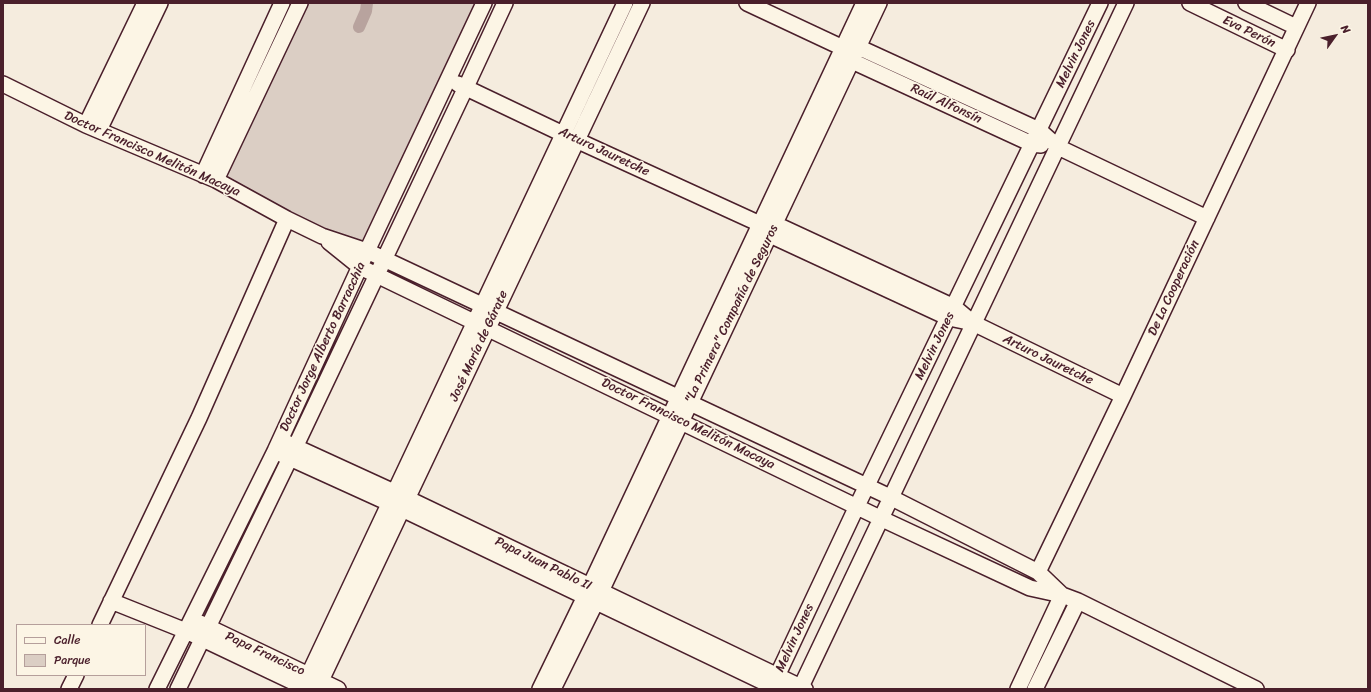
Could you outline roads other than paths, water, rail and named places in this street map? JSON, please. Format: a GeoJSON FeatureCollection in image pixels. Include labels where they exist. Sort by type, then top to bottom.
{"type":"FeatureCollection","features":[{"type":"Feature","properties":{"kind":"street"},"geometry":{"type":"LineString","coordinates":[[92,128],[144,3]]}},
{"type":"Feature","properties":{"kind":"street"},"geometry":{"type":"LineString","coordinates":[[92,128],[160,3]]}},
{"type":"Feature","properties":{"kind":"street"},"geometry":{"type":"LineString","coordinates":[[283,3],[298,6],[209,178],[283,3]]}},
{"type":"Feature","properties":{"kind":"street","name":"Doctor Jorge Alberto Barracchia"},"geometry":{"type":"LineString","coordinates":[[158,689],[277,445],[484,3]]}},
{"type":"Feature","properties":{"kind":"street","name":"Doctor Jorge Alberto Barracchia"},"geometry":{"type":"LineString","coordinates":[[178,689],[293,453],[505,3]]}},
{"type":"Feature","properties":{"kind":"street","name":"José María de Gárate"},"geometry":{"type":"LineString","coordinates":[[490,308],[563,134],[625,3]]}},
{"type":"Feature","properties":{"kind":"street","name":"José María de Gárate"},"geometry":{"type":"LineString","coordinates":[[310,685],[481,325],[578,140],[642,3]]}},
{"type":"Feature","properties":{"kind":"street","name":"Raúl Alfonsín"},"geometry":{"type":"LineString","coordinates":[[747,3],[843,48],[858,47],[1035,137]]}},
{"type":"Feature","properties":{"kind":"street","name":"\"La Primera\" Compañía de Seguros"},"geometry":{"type":"LineString","coordinates":[[769,228],[843,48],[864,3]]}},
{"type":"Feature","properties":{"kind":"street","name":"\"La Primera\" Compañía de Seguros"},"geometry":{"type":"LineString","coordinates":[[553,689],[593,594],[684,400],[852,61],[879,3]]}},
{"type":"Feature","properties":{"kind":"street","name":"Melvin Jones"},"geometry":{"type":"LineString","coordinates":[[774,685],[857,506],[1100,3]]}},
{"type":"Feature","properties":{"kind":"street","name":"Melvin Jones"},"geometry":{"type":"LineString","coordinates":[[802,688],[880,518],[1126,3]]}},
{"type":"Feature","properties":{"kind":"street","name":"Eva Perón"},"geometry":{"type":"LineString","coordinates":[[1190,3],[1286,50]]}},
{"type":"Feature","properties":{"kind":"street","name":"Eva Perón"},"geometry":{"type":"LineString","coordinates":[[1246,3],[1296,27]]}},
{"type":"Feature","properties":{"kind":"street","name":"De La Cooperación"},"geometry":{"type":"LineString","coordinates":[[1038,572],[1123,396],[1308,3]]}},
{"type":"Feature","properties":{"kind":"street"},"geometry":{"type":"LineString","coordinates":[[843,48],[852,61]]}},
{"type":"Feature","properties":{"kind":"street","name":"Raúl Alfonsín"},"geometry":{"type":"LineString","coordinates":[[852,61],[1058,147],[1207,218]]}},
{"type":"Feature","properties":{"kind":"street","name":"Arturo Jauretche"},"geometry":{"type":"LineString","coordinates":[[448,79],[563,134],[951,312],[1123,396]]}},
{"type":"Feature","properties":{"kind":"street","name":"Doctor Francisco Melitón Macaya"},"geometry":{"type":"LineString","coordinates":[[3,84],[92,128],[209,178],[322,236],[367,250],[890,497],[1038,572],[1062,595]]}},
{"type":"Feature","properties":{"kind":"street"},"geometry":{"type":"LineString","coordinates":[[100,624],[199,418],[287,219]]}},
{"type":"Feature","properties":{"kind":"street","name":"Doctor Francisco Melitón Macaya"},"geometry":{"type":"LineString","coordinates":[[322,236],[360,267],[676,418],[880,518],[1030,588],[1078,600],[1256,689]]}},
{"type":"Feature","properties":{"kind":"street","name":"Papa Juan Pablo II"},"geometry":{"type":"LineString","coordinates":[[277,445],[593,594],[774,685],[802,688]]}},
{"type":"Feature","properties":{"kind":"street","name":"\"La Primera\" Compañía de Seguros"},"geometry":{"type":"LineString","coordinates":[[540,689],[593,594]]}},
{"type":"Feature","properties":{"kind":"street"},"geometry":{"type":"LineString","coordinates":[[1018,689],[1062,595]]}},
{"type":"Feature","properties":{"kind":"street"},"geometry":{"type":"LineString","coordinates":[[1035,689],[1078,600]]}},
{"type":"Feature","properties":{"kind":"street","name":"Papa Francisco"},"geometry":{"type":"LineString","coordinates":[[111,601],[188,625],[310,685],[338,689]]}},
{"type":"Feature","properties":{"kind":"street"},"geometry":{"type":"LineString","coordinates":[[69,689],[76,676]]}},
{"type":"Feature","properties":{"kind":"waterway"},"geometry":{"type":"LineString","coordinates":[[359,27],[366,11],[367,3]]}}]}
